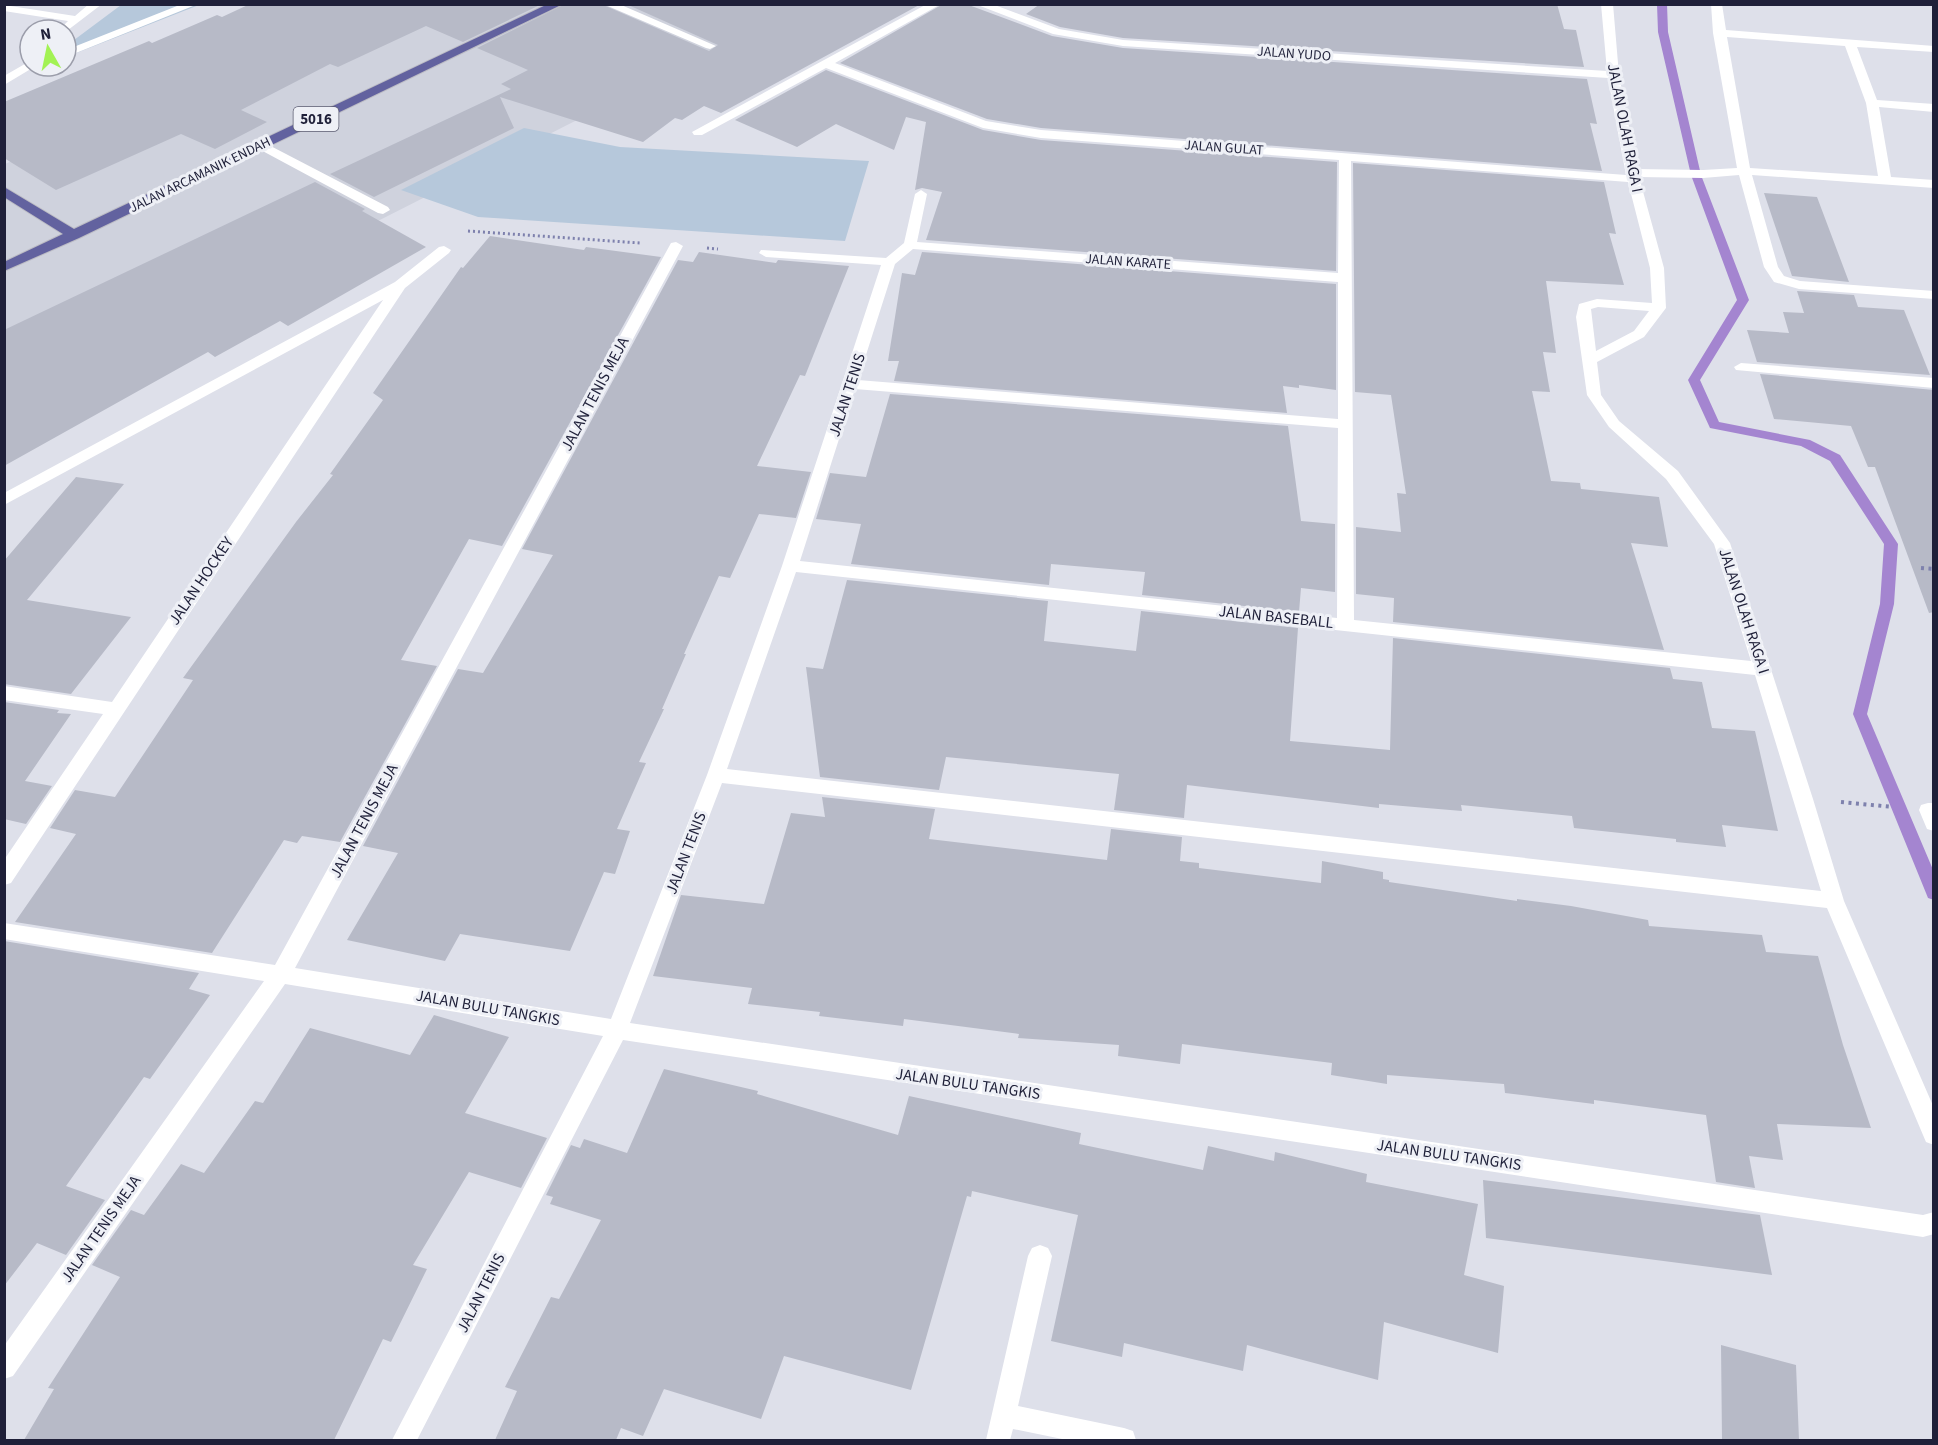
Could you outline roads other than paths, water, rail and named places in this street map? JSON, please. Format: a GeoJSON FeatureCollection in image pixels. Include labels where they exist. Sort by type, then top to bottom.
{"type":"FeatureCollection","features":[{"type":"Feature","properties":{"kind":"main road","name":"JALAN ARCAMANIK ENDAH"},"geometry":{"type":"LineString","coordinates":[[4,267],[558,4]]}},
{"type":"Feature","properties":{"kind":"main road"},"geometry":{"type":"LineString","coordinates":[[4,191],[75,234]]}},
{"type":"Feature","properties":{"kind":"street"},"geometry":{"type":"LineString","coordinates":[[77,18],[97,4]]}},
{"type":"Feature","properties":{"kind":"street"},"geometry":{"type":"LineString","coordinates":[[78,49],[193,4]]}},
{"type":"Feature","properties":{"kind":"street"},"geometry":{"type":"LineString","coordinates":[[608,4],[710,46]]}},
{"type":"Feature","properties":{"kind":"street"},"geometry":{"type":"LineString","coordinates":[[698,132],[936,4]]}},
{"type":"Feature","properties":{"kind":"street","name":"JALAN YUDO"},"geometry":{"type":"LineString","coordinates":[[980,4],[1057,32],[1124,43],[1613,75]]}},
{"type":"Feature","properties":{"kind":"street","name":"JALAN OLAH RAGA I"},"geometry":{"type":"LineString","coordinates":[[1607,4],[1613,75],[1633,176],[1656,268],[1659,308],[1597,303],[1584,308],[1583,317],[1594,395],[1614,424],[1672,474],[1722,543],[1804,799],[1834,901],[1934,1135]]}},
{"type":"Feature","properties":{"kind":"street"},"geometry":{"type":"LineString","coordinates":[[1716,4],[1719,33],[1744,171],[1771,267],[1779,279],[1799,285],[1934,295]]}},
{"type":"Feature","properties":{"kind":"street"},"geometry":{"type":"LineString","coordinates":[[4,9],[69,18]]}},
{"type":"Feature","properties":{"kind":"street"},"geometry":{"type":"LineString","coordinates":[[1719,33],[1934,49]]}},
{"type":"Feature","properties":{"kind":"street"},"geometry":{"type":"LineString","coordinates":[[1850,43],[1872,104],[1885,181]]}},
{"type":"Feature","properties":{"kind":"street","name":"JALAN GULAT"},"geometry":{"type":"LineString","coordinates":[[827,64],[983,124],[1008,130],[1099,139],[1633,176],[1744,171],[1934,184]]}},
{"type":"Feature","properties":{"kind":"street"},"geometry":{"type":"LineString","coordinates":[[4,82],[18,73]]}},
{"type":"Feature","properties":{"kind":"street"},"geometry":{"type":"LineString","coordinates":[[1872,104],[1934,108]]}},
{"type":"Feature","properties":{"kind":"street"},"geometry":{"type":"LineString","coordinates":[[261,146],[383,210]]}},
{"type":"Feature","properties":{"kind":"street"},"geometry":{"type":"LineString","coordinates":[[1345,156],[1346,625]]}},
{"type":"Feature","properties":{"kind":"street"},"geometry":{"type":"LineString","coordinates":[[766,253],[889,262],[910,245],[921,194]]}},
{"type":"Feature","properties":{"kind":"street","name":"JALAN KARATE"},"geometry":{"type":"LineString","coordinates":[[910,245],[1346,278]]}},
{"type":"Feature","properties":{"kind":"street","name":"JALAN TENIS MEJA"},"geometry":{"type":"LineString","coordinates":[[4,1367],[281,974],[676,246]]}},
{"type":"Feature","properties":{"kind":"street","name":"JALAN HOCKEY"},"geometry":{"type":"LineString","coordinates":[[4,500],[400,285],[444,250]]}},
{"type":"Feature","properties":{"kind":"street","name":"JALAN TENIS"},"geometry":{"type":"LineString","coordinates":[[404,1440],[617,1030],[716,775],[790,566],[889,262]]}},
{"type":"Feature","properties":{"kind":"street","name":"JALAN HOCKEY"},"geometry":{"type":"LineString","coordinates":[[4,877],[400,285]]}},
{"type":"Feature","properties":{"kind":"street"},"geometry":{"type":"LineString","coordinates":[[1590,360],[1639,334],[1659,308]]}},
{"type":"Feature","properties":{"kind":"street"},"geometry":{"type":"LineString","coordinates":[[1741,367],[1934,383]]}},
{"type":"Feature","properties":{"kind":"street"},"geometry":{"type":"LineString","coordinates":[[851,384],[1346,424]]}},
{"type":"Feature","properties":{"kind":"street","name":"JALAN BASEBALL"},"geometry":{"type":"LineString","coordinates":[[790,566],[1763,669]]}},
{"type":"Feature","properties":{"kind":"street"},"geometry":{"type":"LineString","coordinates":[[4,693],[114,710]]}},
{"type":"Feature","properties":{"kind":"street"},"geometry":{"type":"LineString","coordinates":[[716,775],[1834,901]]}},
{"type":"Feature","properties":{"kind":"street","name":"JALAN BULU TANGKIS"},"geometry":{"type":"LineString","coordinates":[[4,931],[617,1030],[1923,1226],[1934,1223]]}},
{"type":"Feature","properties":{"kind":"street"},"geometry":{"type":"LineString","coordinates":[[998,1440],[1040,1256]]}},
{"type":"Feature","properties":{"kind":"street"},"geometry":{"type":"LineString","coordinates":[[1004,1416],[1124,1440]]}},
{"type":"Feature","properties":{"kind":"waterway"},"geometry":{"type":"LineString","coordinates":[[1662,4],[1663,32],[1696,175],[1743,300],[1694,380],[1714,425],[1805,443],[1835,458],[1891,544],[1887,604],[1860,714],[1934,893]]}}]}
